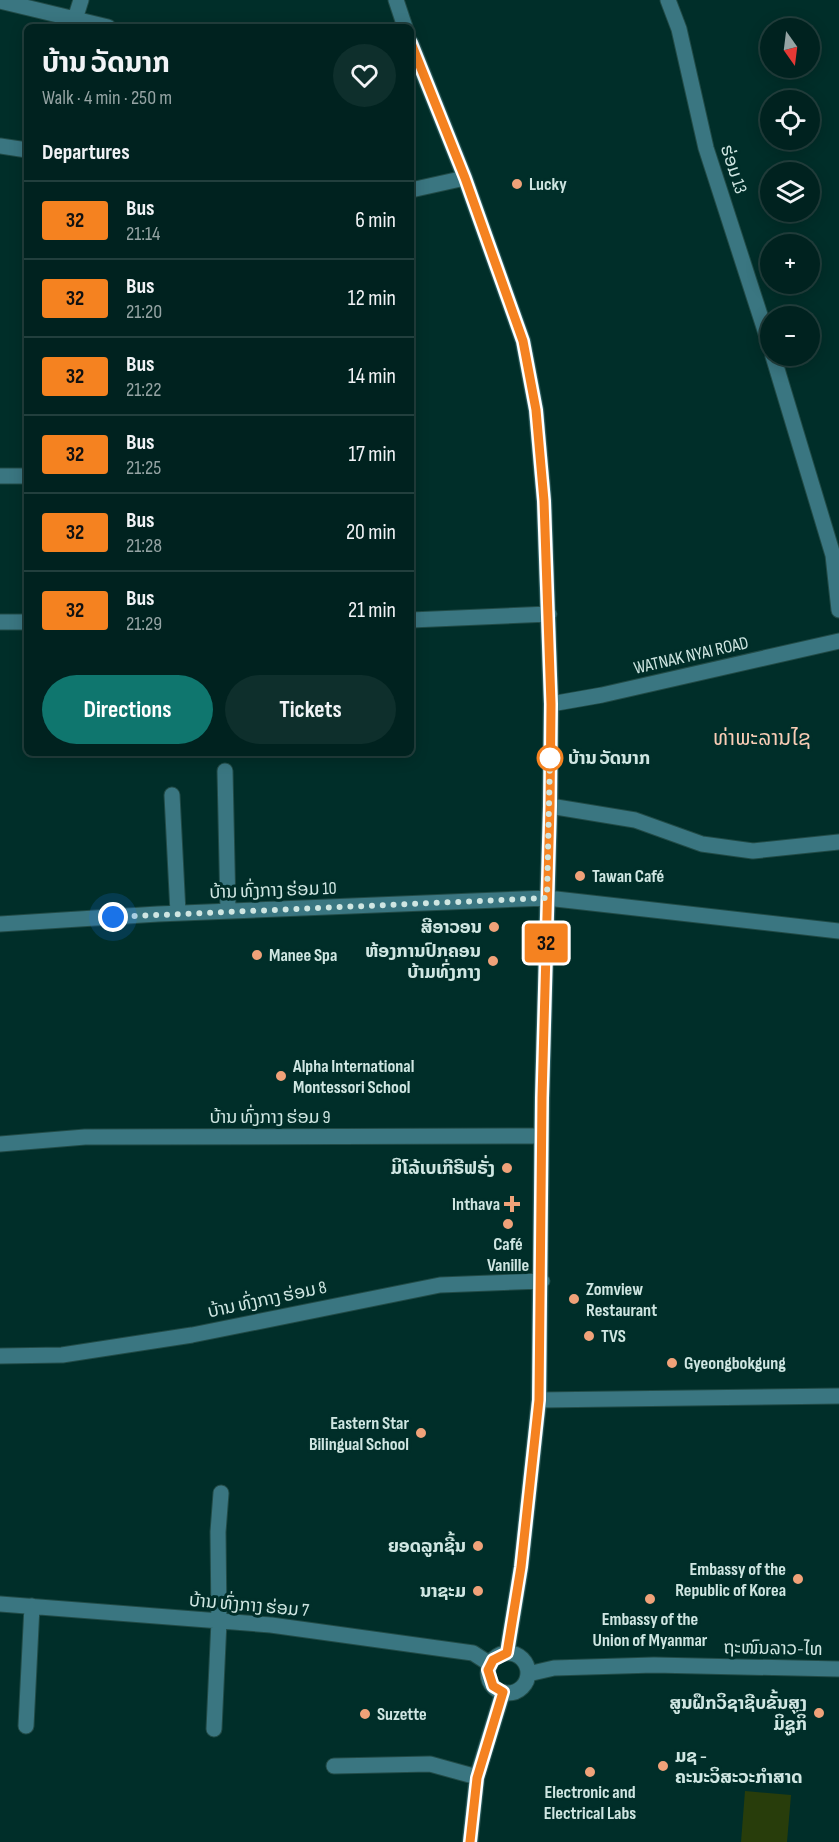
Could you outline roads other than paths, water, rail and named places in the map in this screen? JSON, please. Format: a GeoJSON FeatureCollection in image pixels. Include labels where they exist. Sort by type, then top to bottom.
{"type":"FeatureCollection","features":[{"type":"Feature","properties":{"kind":"street"},"geometry":{"type":"LineString","coordinates":[[75,19],[81,0]]}},
{"type":"Feature","properties":{"kind":"street"},"geometry":{"type":"LineString","coordinates":[[396,0],[404,24]]}},
{"type":"Feature","properties":{"kind":"street","name":"ຮ່ອມ 13"},"geometry":{"type":"LineString","coordinates":[[668,0],[679,29],[706,148],[760,315]]}},
{"type":"Feature","properties":{"kind":"street"},"geometry":{"type":"LineString","coordinates":[[0,1],[96,24]]}},
{"type":"Feature","properties":{"kind":"street"},"geometry":{"type":"LineString","coordinates":[[414,53],[465,178],[523,341],[536,410],[544,501],[551,704],[541,1136],[542,1281],[539,1400],[521,1567],[507,1653]]}},
{"type":"Feature","properties":{"kind":"street"},"geometry":{"type":"LineString","coordinates":[[0,146],[24,150]]}},
{"type":"Feature","properties":{"kind":"street"},"geometry":{"type":"LineString","coordinates":[[414,189],[465,178]]}},
{"type":"Feature","properties":{"kind":"street"},"geometry":{"type":"LineString","coordinates":[[776,366],[833,555],[839,610]]}},
{"type":"Feature","properties":{"kind":"street"},"geometry":{"type":"LineString","coordinates":[[0,476],[24,476]]}},
{"type":"Feature","properties":{"kind":"street"},"geometry":{"type":"LineString","coordinates":[[414,620],[549,614]]}},
{"type":"Feature","properties":{"kind":"street"},"geometry":{"type":"LineString","coordinates":[[0,622],[24,622]]}},
{"type":"Feature","properties":{"kind":"street","name":"WATNAK NYAI ROAD"},"geometry":{"type":"LineString","coordinates":[[551,704],[602,695],[839,641]]}},
{"type":"Feature","properties":{"kind":"street"},"geometry":{"type":"LineString","coordinates":[[225,771],[228,911]]}},
{"type":"Feature","properties":{"kind":"street"},"geometry":{"type":"LineString","coordinates":[[172,795],[178,913]]}},
{"type":"Feature","properties":{"kind":"street"},"geometry":{"type":"LineString","coordinates":[[550,806],[635,820],[702,844],[753,851],[839,842]]}},
{"type":"Feature","properties":{"kind":"street","name":"ບ້ານ ທົ່ງກາງ ຮ່ອມ 10"},"geometry":{"type":"LineString","coordinates":[[0,924],[178,913],[547,898],[839,931]]}},
{"type":"Feature","properties":{"kind":"street","name":"ບ້ານ ທົ່ງກາງ ຮ່ອມ 9"},"geometry":{"type":"LineString","coordinates":[[0,1144],[85,1137],[541,1136]]}},
{"type":"Feature","properties":{"kind":"street","name":"ບ້ານ ທົ່ງກາງ ຮ່ອມ 8"},"geometry":{"type":"LineString","coordinates":[[0,1356],[62,1355],[192,1335],[440,1285],[542,1281]]}},
{"type":"Feature","properties":{"kind":"street"},"geometry":{"type":"LineString","coordinates":[[539,1400],[839,1396]]}},
{"type":"Feature","properties":{"kind":"street"},"geometry":{"type":"LineString","coordinates":[[214,1729],[219,1621],[218,1532],[221,1493]]}},
{"type":"Feature","properties":{"kind":"street","name":"ບ້ານ ທົ່ງກາງ ຮ່ອມ 7"},"geometry":{"type":"LineString","coordinates":[[0,1604],[219,1621],[270,1631],[474,1653],[490,1664]]}},
{"type":"Feature","properties":{"kind":"street"},"geometry":{"type":"LineString","coordinates":[[26,1726],[32,1606]]}},
{"type":"Feature","properties":{"kind":"street"},"geometry":{"type":"LineString","coordinates":[[507,1653],[520,1657],[528,1674],[520,1689],[503,1692],[490,1681],[490,1664],[497,1656],[507,1653]]}},
{"type":"Feature","properties":{"kind":"street","name":"ຖະໜົນລາວ-ໄທ"},"geometry":{"type":"LineString","coordinates":[[528,1674],[554,1668],[654,1665],[839,1669]]}},
{"type":"Feature","properties":{"kind":"street"},"geometry":{"type":"LineString","coordinates":[[470,1842],[477,1778],[503,1692]]}},
{"type":"Feature","properties":{"kind":"street"},"geometry":{"type":"LineString","coordinates":[[334,1766],[430,1764],[477,1778]]}},
{"type":"Feature","properties":{"kind":"place","name":"Lucky"},"geometry":{"type":"Point","coordinates":[517,184]}},
{"type":"Feature","properties":{"kind":"place","name":"ບ້ານ ວັດນາກ"},"geometry":{"type":"Point","coordinates":[550,758]}},
{"type":"Feature","properties":{"kind":"place","name":"Tawan Café"},"geometry":{"type":"Point","coordinates":[580,876]}},
{"type":"Feature","properties":{"kind":"place","name":"ສີອາວອນ"},"geometry":{"type":"Point","coordinates":[494,927]}},
{"type":"Feature","properties":{"kind":"place","name":"Manee Spa"},"geometry":{"type":"Point","coordinates":[257,955]}},
{"type":"Feature","properties":{"kind":"place","name":"ຫ້ອງການປົກຄອນ ບ້າມທົ່ງກາງ"},"geometry":{"type":"Point","coordinates":[493,961]}},
{"type":"Feature","properties":{"kind":"place","name":"Alpha International Montessori School"},"geometry":{"type":"Point","coordinates":[281,1076]}},
{"type":"Feature","properties":{"kind":"place","name":"ມິໂລ້ເບເກີຣີຟຣັ່ງ"},"geometry":{"type":"Point","coordinates":[507,1168]}},
{"type":"Feature","properties":{"kind":"place","name":"Inthava"},"geometry":{"type":"Point","coordinates":[512,1204]}},
{"type":"Feature","properties":{"kind":"place","name":"Café Vanille"},"geometry":{"type":"Point","coordinates":[508,1224]}},
{"type":"Feature","properties":{"kind":"place","name":"Zomview Restaurant"},"geometry":{"type":"Point","coordinates":[574,1299]}},
{"type":"Feature","properties":{"kind":"place","name":"TVS"},"geometry":{"type":"Point","coordinates":[589,1336]}},
{"type":"Feature","properties":{"kind":"place","name":"Gyeongbokgung"},"geometry":{"type":"Point","coordinates":[672,1363]}},
{"type":"Feature","properties":{"kind":"place","name":"Eastern Star Bilingual School"},"geometry":{"type":"Point","coordinates":[421,1433]}},
{"type":"Feature","properties":{"kind":"place","name":"ຍອດລູກຊີ້ນ"},"geometry":{"type":"Point","coordinates":[478,1546]}},
{"type":"Feature","properties":{"kind":"place","name":"Embassy of the Republic of Korea"},"geometry":{"type":"Point","coordinates":[798,1579]}},
{"type":"Feature","properties":{"kind":"place","name":"ນາຊະມ"},"geometry":{"type":"Point","coordinates":[478,1591]}},
{"type":"Feature","properties":{"kind":"place","name":"Embassy of the Union of Myanmar"},"geometry":{"type":"Point","coordinates":[650,1599]}},
{"type":"Feature","properties":{"kind":"place","name":"ສູນຝຶກວິຊາຊີບຂັ້ນສູງ ມິຊູກິ"},"geometry":{"type":"Point","coordinates":[819,1713]}},
{"type":"Feature","properties":{"kind":"place","name":"Suzette"},"geometry":{"type":"Point","coordinates":[365,1714]}},
{"type":"Feature","properties":{"kind":"place","name":"ມຊ - ຄະນະວິສະວະກຳສາດ"},"geometry":{"type":"Point","coordinates":[663,1766]}},
{"type":"Feature","properties":{"kind":"place","name":"Electronic and Electrical Labs"},"geometry":{"type":"Point","coordinates":[590,1772]}},
{"type":"Feature","properties":{"kind":"district","name":"ທ່າພະລານໄຊ"},"geometry":{"type":"Point","coordinates":[762,738]}}]}
